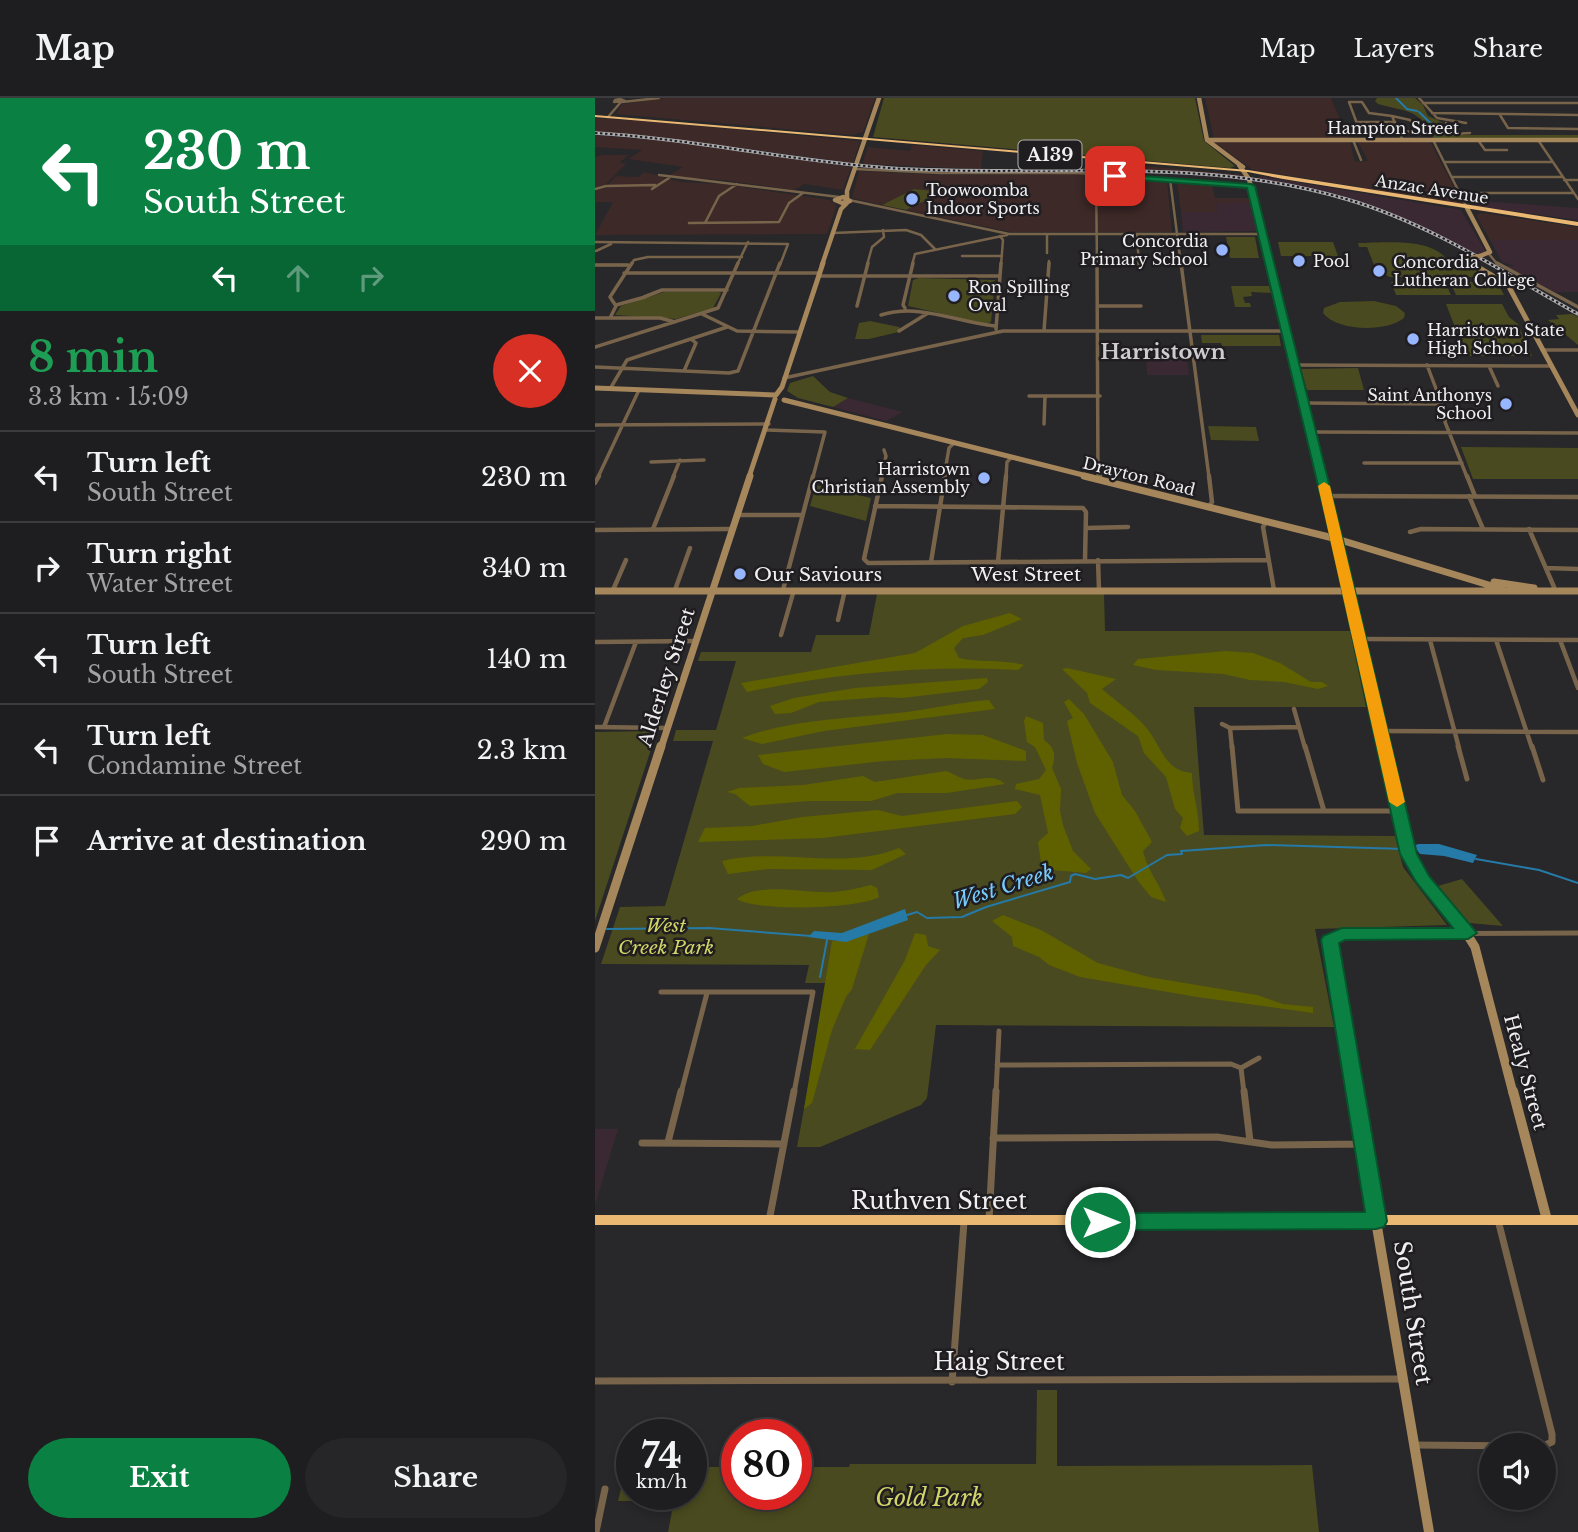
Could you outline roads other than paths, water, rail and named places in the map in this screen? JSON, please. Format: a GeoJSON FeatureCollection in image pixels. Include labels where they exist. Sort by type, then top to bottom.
{"type":"FeatureCollection","features":[{"type":"Feature","properties":{"kind":"highway"},"geometry":{"type":"LineString","coordinates":[[595,115],[609,114]]}},
{"type":"Feature","properties":{"kind":"highway","name":"Anzac Avenue"},"geometry":{"type":"LineString","coordinates":[[595,115],[866,136],[892,141],[1283,178]]}},
{"type":"Feature","properties":{"kind":"highway"},"geometry":{"type":"LineString","coordinates":[[1224,169],[1237,168],[1239,165]]}},
{"type":"Feature","properties":{"kind":"highway","name":"Anzac Avenue"},"geometry":{"type":"LineString","coordinates":[[1208,169],[1224,169],[1578,224]]}},
{"type":"Feature","properties":{"kind":"highway"},"geometry":{"type":"LineString","coordinates":[[1471,217],[1477,212],[1499,212]]}},
{"type":"Feature","properties":{"kind":"highway","name":"Ruthven Street"},"geometry":{"type":"LineString","coordinates":[[595,1220],[1578,1220]]}},
{"type":"Feature","properties":{"kind":"street"},"geometry":{"type":"LineString","coordinates":[[620,100],[659,98]]}},
{"type":"Feature","properties":{"kind":"street"},"geometry":{"type":"LineString","coordinates":[[839,201],[847,191],[879,98]]}},
{"type":"Feature","properties":{"kind":"street"},"geometry":{"type":"LineString","coordinates":[[1199,98],[1207,140],[1248,174],[1337,540],[1408,849],[1422,878],[1468,933],[1578,933]]}},
{"type":"Feature","properties":{"kind":"street"},"geometry":{"type":"LineString","coordinates":[[1419,98],[1432,113],[1432,117],[1446,123],[1466,123]]}},
{"type":"Feature","properties":{"kind":"street"},"geometry":{"type":"LineString","coordinates":[[1452,98],[1455,103]]}},
{"type":"Feature","properties":{"kind":"street"},"geometry":{"type":"LineString","coordinates":[[1493,98],[1496,103]]}},
{"type":"Feature","properties":{"kind":"street"},"geometry":{"type":"LineString","coordinates":[[609,114],[620,100]]}},
{"type":"Feature","properties":{"kind":"street"},"geometry":{"type":"LineString","coordinates":[[609,114],[620,100]]}},
{"type":"Feature","properties":{"kind":"street"},"geometry":{"type":"LineString","coordinates":[[1354,115],[1371,114],[1410,120],[1416,131],[1361,130],[1354,115],[1349,102],[1362,102],[1371,114]]}},
{"type":"Feature","properties":{"kind":"street"},"geometry":{"type":"LineString","coordinates":[[1423,103],[1578,103]]}},
{"type":"Feature","properties":{"kind":"street"},"geometry":{"type":"LineString","coordinates":[[1535,103],[1544,116]]}},
{"type":"Feature","properties":{"kind":"street"},"geometry":{"type":"LineString","coordinates":[[1432,113],[1578,115]]}},
{"type":"Feature","properties":{"kind":"street"},"geometry":{"type":"LineString","coordinates":[[1500,115],[1510,129],[1578,129]]}},
{"type":"Feature","properties":{"kind":"street"},"geometry":{"type":"LineString","coordinates":[[1392,116],[1403,140]]}},
{"type":"Feature","properties":{"kind":"street"},"geometry":{"type":"LineString","coordinates":[[1357,122],[1395,122]]}},
{"type":"Feature","properties":{"kind":"street"},"geometry":{"type":"LineString","coordinates":[[1446,123],[1450,133],[1470,133]]}},
{"type":"Feature","properties":{"kind":"street","name":"Hampton Street"},"geometry":{"type":"LineString","coordinates":[[1207,140],[1578,140]]}},
{"type":"Feature","properties":{"kind":"street"},"geometry":{"type":"LineString","coordinates":[[1353,140],[1361,160]]}},
{"type":"Feature","properties":{"kind":"street"},"geometry":{"type":"LineString","coordinates":[[1433,140],[1489,254],[1501,266],[1577,306]]}},
{"type":"Feature","properties":{"kind":"street"},"geometry":{"type":"LineString","coordinates":[[1478,140],[1485,150],[1507,150]]}},
{"type":"Feature","properties":{"kind":"street"},"geometry":{"type":"LineString","coordinates":[[1538,140],[1578,199]]}},
{"type":"Feature","properties":{"kind":"street"},"geometry":{"type":"LineString","coordinates":[[1444,162],[1552,162]]}},
{"type":"Feature","properties":{"kind":"street"},"geometry":{"type":"LineString","coordinates":[[855,169],[940,173],[1068,173],[1251,186]]}},
{"type":"Feature","properties":{"kind":"street"},"geometry":{"type":"LineString","coordinates":[[659,175],[862,203],[1001,235]]}},
{"type":"Feature","properties":{"kind":"street"},"geometry":{"type":"LineString","coordinates":[[1096,176],[1100,396],[1100,475],[1096,480]]}},
{"type":"Feature","properties":{"kind":"street"},"geometry":{"type":"LineString","coordinates":[[1453,177],[1578,180]]}},
{"type":"Feature","properties":{"kind":"street"},"geometry":{"type":"LineString","coordinates":[[595,189],[606,186],[654,187],[669,178]]}},
{"type":"Feature","properties":{"kind":"street"},"geometry":{"type":"LineString","coordinates":[[1170,179],[1212,502],[1208,508]]}},
{"type":"Feature","properties":{"kind":"street"},"geometry":{"type":"LineString","coordinates":[[705,223],[719,196],[737,184]]}},
{"type":"Feature","properties":{"kind":"street"},"geometry":{"type":"LineString","coordinates":[[847,191],[848,201]]}},
{"type":"Feature","properties":{"kind":"street"},"geometry":{"type":"LineString","coordinates":[[689,223],[779,222],[789,203],[803,193]]}},
{"type":"Feature","properties":{"kind":"street"},"geometry":{"type":"LineString","coordinates":[[1461,193],[1574,193]]}},
{"type":"Feature","properties":{"kind":"street","name":"Alderley Street"},"geometry":{"type":"LineString","coordinates":[[595,948],[769,424],[775,397],[782,387],[833,233],[839,201],[848,201]]}},
{"type":"Feature","properties":{"kind":"street"},"geometry":{"type":"LineString","coordinates":[[857,306],[872,247],[884,237],[883,230]]}},
{"type":"Feature","properties":{"kind":"street"},"geometry":{"type":"LineString","coordinates":[[833,233],[913,231],[935,249]]}},
{"type":"Feature","properties":{"kind":"street"},"geometry":{"type":"LineString","coordinates":[[1047,234],[1047,253]]}},
{"type":"Feature","properties":{"kind":"street"},"geometry":{"type":"LineString","coordinates":[[1137,234],[1139,267]]}},
{"type":"Feature","properties":{"kind":"street"},"geometry":{"type":"LineString","coordinates":[[905,308],[903,305],[913,256],[1001,235],[1262,234]]}},
{"type":"Feature","properties":{"kind":"street"},"geometry":{"type":"LineString","coordinates":[[995,326],[1002,256],[1001,235]]}},
{"type":"Feature","properties":{"kind":"street"},"geometry":{"type":"LineString","coordinates":[[595,242],[787,243],[736,372],[595,367]]}},
{"type":"Feature","properties":{"kind":"street"},"geometry":{"type":"LineString","coordinates":[[595,252],[601,242]]}},
{"type":"Feature","properties":{"kind":"street"},"geometry":{"type":"LineString","coordinates":[[595,252],[624,242]]}},
{"type":"Feature","properties":{"kind":"street"},"geometry":{"type":"LineString","coordinates":[[595,347],[718,308],[748,242]]}},
{"type":"Feature","properties":{"kind":"street"},"geometry":{"type":"LineString","coordinates":[[723,257],[744,251]]}},
{"type":"Feature","properties":{"kind":"street"},"geometry":{"type":"LineString","coordinates":[[1489,254],[1469,258],[1467,261],[1508,285],[1578,415]]}},
{"type":"Feature","properties":{"kind":"street"},"geometry":{"type":"LineString","coordinates":[[962,256],[1002,256]]}},
{"type":"Feature","properties":{"kind":"street"},"geometry":{"type":"LineString","coordinates":[[615,305],[609,298],[628,265],[634,260],[742,257]]}},
{"type":"Feature","properties":{"kind":"street"},"geometry":{"type":"LineString","coordinates":[[1044,331],[1049,261]]}},
{"type":"Feature","properties":{"kind":"street"},"geometry":{"type":"LineString","coordinates":[[595,265],[628,265]]}},
{"type":"Feature","properties":{"kind":"street"},"geometry":{"type":"LineString","coordinates":[[624,273],[1000,276]]}},
{"type":"Feature","properties":{"kind":"street"},"geometry":{"type":"LineString","coordinates":[[615,305],[675,290],[727,290]]}},
{"type":"Feature","properties":{"kind":"street"},"geometry":{"type":"LineString","coordinates":[[610,318],[615,305]]}},
{"type":"Feature","properties":{"kind":"street"},"geometry":{"type":"LineString","coordinates":[[1098,306],[1141,306]]}},
{"type":"Feature","properties":{"kind":"street"},"geometry":{"type":"LineString","coordinates":[[881,314],[905,308],[995,326],[1000,332]]}},
{"type":"Feature","properties":{"kind":"street"},"geometry":{"type":"LineString","coordinates":[[899,331],[928,313]]}},
{"type":"Feature","properties":{"kind":"street"},"geometry":{"type":"LineString","coordinates":[[702,314],[737,331],[800,332]]}},
{"type":"Feature","properties":{"kind":"street"},"geometry":{"type":"LineString","coordinates":[[596,319],[663,318],[675,322]]}},
{"type":"Feature","properties":{"kind":"street"},"geometry":{"type":"LineString","coordinates":[[610,389],[620,368],[631,358],[727,327]]}},
{"type":"Feature","properties":{"kind":"street"},"geometry":{"type":"LineString","coordinates":[[784,378],[1000,332],[1286,331]]}},
{"type":"Feature","properties":{"kind":"street"},"geometry":{"type":"LineString","coordinates":[[684,371],[696,344],[691,339]]}},
{"type":"Feature","properties":{"kind":"street"},"geometry":{"type":"LineString","coordinates":[[1542,350],[1578,350]]}},
{"type":"Feature","properties":{"kind":"street"},"geometry":{"type":"LineString","coordinates":[[1294,365],[1551,366]]}},
{"type":"Feature","properties":{"kind":"street"},"geometry":{"type":"LineString","coordinates":[[1427,365],[1483,529]]}},
{"type":"Feature","properties":{"kind":"street"},"geometry":{"type":"LineString","coordinates":[[1489,366],[1498,386]]}},
{"type":"Feature","properties":{"kind":"street"},"geometry":{"type":"LineString","coordinates":[[782,387],[785,397]]}},
{"type":"Feature","properties":{"kind":"street"},"geometry":{"type":"LineString","coordinates":[[595,388],[775,397]]}},
{"type":"Feature","properties":{"kind":"street"},"geometry":{"type":"LineString","coordinates":[[595,483],[639,390]]}},
{"type":"Feature","properties":{"kind":"street"},"geometry":{"type":"LineString","coordinates":[[1028,396],[1100,396]]}},
{"type":"Feature","properties":{"kind":"street"},"geometry":{"type":"LineString","coordinates":[[1044,424],[1045,396]]}},
{"type":"Feature","properties":{"kind":"street","name":"Drayton Road"},"geometry":{"type":"LineString","coordinates":[[775,397],[785,397],[1011,458],[1337,540],[1467,577]]}},
{"type":"Feature","properties":{"kind":"street","name":"Alderley Street"},"geometry":{"type":"LineString","coordinates":[[769,424],[785,397]]}},
{"type":"Feature","properties":{"kind":"street"},"geometry":{"type":"LineString","coordinates":[[1304,403],[1442,404]]}},
{"type":"Feature","properties":{"kind":"street"},"geometry":{"type":"LineString","coordinates":[[595,425],[769,424],[825,432],[783,590]]}},
{"type":"Feature","properties":{"kind":"street"},"geometry":{"type":"LineString","coordinates":[[1311,432],[1578,433]]}},
{"type":"Feature","properties":{"kind":"street"},"geometry":{"type":"LineString","coordinates":[[931,562],[949,448],[954,443]]}},
{"type":"Feature","properties":{"kind":"street"},"geometry":{"type":"LineString","coordinates":[[884,450],[886,456],[864,559],[868,563],[1268,561]]}},
{"type":"Feature","properties":{"kind":"street"},"geometry":{"type":"LineString","coordinates":[[998,562],[1007,462],[1011,458]]}},
{"type":"Feature","properties":{"kind":"street"},"geometry":{"type":"LineString","coordinates":[[653,529],[680,460]]}},
{"type":"Feature","properties":{"kind":"street"},"geometry":{"type":"LineString","coordinates":[[651,462],[704,460]]}},
{"type":"Feature","properties":{"kind":"street"},"geometry":{"type":"LineString","coordinates":[[1364,463],[1462,463]]}},
{"type":"Feature","properties":{"kind":"street"},"geometry":{"type":"LineString","coordinates":[[595,464],[604,464]]}},
{"type":"Feature","properties":{"kind":"street"},"geometry":{"type":"LineString","coordinates":[[1326,496],[1578,497]]}},
{"type":"Feature","properties":{"kind":"street"},"geometry":{"type":"LineString","coordinates":[[875,506],[1083,508],[1086,528],[1085,560]]}},
{"type":"Feature","properties":{"kind":"street"},"geometry":{"type":"LineString","coordinates":[[739,515],[802,515]]}},
{"type":"Feature","properties":{"kind":"street"},"geometry":{"type":"LineString","coordinates":[[1266,522],[1263,527],[1274,590]]}},
{"type":"Feature","properties":{"kind":"street"},"geometry":{"type":"LineString","coordinates":[[1086,528],[1128,527]]}},
{"type":"Feature","properties":{"kind":"street"},"geometry":{"type":"LineString","coordinates":[[595,530],[733,529]]}},
{"type":"Feature","properties":{"kind":"street"},"geometry":{"type":"LineString","coordinates":[[1410,532],[1421,529],[1578,530]]}},
{"type":"Feature","properties":{"kind":"street"},"geometry":{"type":"LineString","coordinates":[[1529,529],[1555,590]]}},
{"type":"Feature","properties":{"kind":"street"},"geometry":{"type":"LineString","coordinates":[[675,590],[690,548]]}},
{"type":"Feature","properties":{"kind":"street"},"geometry":{"type":"LineString","coordinates":[[613,590],[626,560]]}},
{"type":"Feature","properties":{"kind":"street"},"geometry":{"type":"LineString","coordinates":[[1098,560],[1099,590]]}},
{"type":"Feature","properties":{"kind":"street"},"geometry":{"type":"LineString","coordinates":[[1546,568],[1578,569]]}},
{"type":"Feature","properties":{"kind":"street"},"geometry":{"type":"LineString","coordinates":[[1467,577],[1555,590]]}},
{"type":"Feature","properties":{"kind":"street"},"geometry":{"type":"LineString","coordinates":[[1467,577],[1499,588],[1578,591]]}},
{"type":"Feature","properties":{"kind":"street"},"geometry":{"type":"LineString","coordinates":[[1457,591],[1534,588]]}},
{"type":"Feature","properties":{"kind":"street","name":"West Street"},"geometry":{"type":"LineString","coordinates":[[595,590],[1457,591]]}},
{"type":"Feature","properties":{"kind":"street"},"geometry":{"type":"LineString","coordinates":[[781,635],[794,590]]}},
{"type":"Feature","properties":{"kind":"street"},"geometry":{"type":"LineString","coordinates":[[838,620],[845,590]]}},
{"type":"Feature","properties":{"kind":"street"},"geometry":{"type":"LineString","coordinates":[[1457,591],[1555,590]]}},
{"type":"Feature","properties":{"kind":"street"},"geometry":{"type":"LineString","coordinates":[[1360,639],[1578,640]]}},
{"type":"Feature","properties":{"kind":"street"},"geometry":{"type":"LineString","coordinates":[[1430,640],[1467,779]]}},
{"type":"Feature","properties":{"kind":"street"},"geometry":{"type":"LineString","coordinates":[[1496,640],[1543,780]]}},
{"type":"Feature","properties":{"kind":"street"},"geometry":{"type":"LineString","coordinates":[[1560,640],[1578,688]]}},
{"type":"Feature","properties":{"kind":"street"},"geometry":{"type":"LineString","coordinates":[[595,642],[696,641]]}},
{"type":"Feature","properties":{"kind":"street"},"geometry":{"type":"LineString","coordinates":[[604,727],[636,642]]}},
{"type":"Feature","properties":{"kind":"street"},"geometry":{"type":"LineString","coordinates":[[1294,709],[1324,811]]}},
{"type":"Feature","properties":{"kind":"street"},"geometry":{"type":"LineString","coordinates":[[1222,724],[1230,728],[1299,727]]}},
{"type":"Feature","properties":{"kind":"street"},"geometry":{"type":"LineString","coordinates":[[595,727],[667,727]]}},
{"type":"Feature","properties":{"kind":"street"},"geometry":{"type":"LineString","coordinates":[[1230,728],[1238,811],[1399,811]]}},
{"type":"Feature","properties":{"kind":"street"},"geometry":{"type":"LineString","coordinates":[[1381,731],[1578,732]]}},
{"type":"Feature","properties":{"kind":"street","name":"South Street"},"geometry":{"type":"LineString","coordinates":[[1429,1532],[1330,945],[1332,937],[1347,934],[1468,933]]}},
{"type":"Feature","properties":{"kind":"street","name":"Healy Street"},"geometry":{"type":"LineString","coordinates":[[1468,933],[1475,947],[1547,1220]]}},
{"type":"Feature","properties":{"kind":"street"},"geometry":{"type":"LineString","coordinates":[[661,992],[813,992],[769,1222]]}},
{"type":"Feature","properties":{"kind":"street"},"geometry":{"type":"LineString","coordinates":[[668,1142],[706,993]]}},
{"type":"Feature","properties":{"kind":"street"},"geometry":{"type":"LineString","coordinates":[[989,1222],[999,1031]]}},
{"type":"Feature","properties":{"kind":"street"},"geometry":{"type":"LineString","coordinates":[[1241,1069],[1259,1058]]}},
{"type":"Feature","properties":{"kind":"street"},"geometry":{"type":"LineString","coordinates":[[997,1065],[1231,1064],[1241,1069]]}},
{"type":"Feature","properties":{"kind":"street"},"geometry":{"type":"LineString","coordinates":[[1241,1069],[1250,1141]]}},
{"type":"Feature","properties":{"kind":"street"},"geometry":{"type":"LineString","coordinates":[[993,1138],[1217,1137],[1272,1145],[1364,1144]]}},
{"type":"Feature","properties":{"kind":"street"},"geometry":{"type":"LineString","coordinates":[[642,1143],[784,1144]]}},
{"type":"Feature","properties":{"kind":"street"},"geometry":{"type":"LineString","coordinates":[[1498,1220],[1546,1433]]}},
{"type":"Feature","properties":{"kind":"street"},"geometry":{"type":"LineString","coordinates":[[952,1382],[964,1222]]}},
{"type":"Feature","properties":{"kind":"street","name":"Haig Street"},"geometry":{"type":"LineString","coordinates":[[595,1381],[1403,1379]]}},
{"type":"Feature","properties":{"kind":"street"},"geometry":{"type":"LineString","coordinates":[[1414,1445],[1479,1446]]}},
{"type":"Feature","properties":{"kind":"street"},"geometry":{"type":"LineString","coordinates":[[596,1532],[605,1489]]}},
{"type":"Feature","properties":{"kind":"water"},"geometry":{"type":"Polygon","coordinates":[[[1439,844],[1477,855],[1473,863],[1420,854],[1414,846],[1439,844]]]}},
{"type":"Feature","properties":{"kind":"water"},"geometry":{"type":"Polygon","coordinates":[[[905,909],[908,920],[846,942],[808,937],[814,931],[842,933],[905,909]]]}},
{"type":"Feature","properties":{"kind":"waterway"},"geometry":{"type":"LineString","coordinates":[[1396,98],[1407,109],[1417,111]]}},
{"type":"Feature","properties":{"kind":"waterway"},"geometry":{"type":"LineString","coordinates":[[1419,112],[1441,133],[1439,136]]}},
{"type":"Feature","properties":{"kind":"waterway","name":"West Creek"},"geometry":{"type":"LineString","coordinates":[[907,915],[917,912],[927,918],[962,917],[986,907],[1070,882],[1071,876],[1075,874],[1095,879],[1121,875],[1128,878],[1167,855],[1182,854],[1181,851],[1266,845],[1405,849]]}},
{"type":"Feature","properties":{"kind":"waterway","name":"West Creek"},"geometry":{"type":"LineString","coordinates":[[1476,859],[1539,870],[1578,883]]}},
{"type":"Feature","properties":{"kind":"waterway","name":"West Creek"},"geometry":{"type":"LineString","coordinates":[[607,929],[709,928],[811,936]]}},
{"type":"Feature","properties":{"kind":"waterway"},"geometry":{"type":"LineString","coordinates":[[820,977],[827,940]]}},
{"type":"Feature","properties":{"kind":"railway"},"geometry":{"type":"LineString","coordinates":[[595,133],[889,168],[1176,172],[1290,185],[1346,199],[1407,221],[1465,250],[1578,314]]}},
{"type":"Feature","properties":{"kind":"place","name":"Toowoomba Indoor Sports"},"geometry":{"type":"Point","coordinates":[912,199]}},
{"type":"Feature","properties":{"kind":"place","name":"Concordia Primary School"},"geometry":{"type":"Point","coordinates":[1222,250]}},
{"type":"Feature","properties":{"kind":"place","name":"Pool"},"geometry":{"type":"Point","coordinates":[1299,261]}},
{"type":"Feature","properties":{"kind":"place","name":"Concordia Lutheran College"},"geometry":{"type":"Point","coordinates":[1379,271]}},
{"type":"Feature","properties":{"kind":"place","name":"Ron Spilling Oval"},"geometry":{"type":"Point","coordinates":[954,296]}},
{"type":"Feature","properties":{"kind":"place","name":"Harristown State High School"},"geometry":{"type":"Point","coordinates":[1413,339]}},
{"type":"Feature","properties":{"kind":"place","name":"Saint Anthonys School"},"geometry":{"type":"Point","coordinates":[1506,404]}},
{"type":"Feature","properties":{"kind":"place","name":"Harristown Christian Assembly"},"geometry":{"type":"Point","coordinates":[984,478]}},
{"type":"Feature","properties":{"kind":"place","name":"Our Saviours"},"geometry":{"type":"Point","coordinates":[740,574]}},
{"type":"Feature","properties":{"kind":"district","name":"Harristown"},"geometry":{"type":"Point","coordinates":[1163,352]}},
{"type":"Feature","properties":{"kind":"park label","name":"West Creek Park"},"geometry":{"type":"Point","coordinates":[666,936]}},
{"type":"Feature","properties":{"kind":"park label","name":"Gold Park"},"geometry":{"type":"Point","coordinates":[929,1498]}}]}
